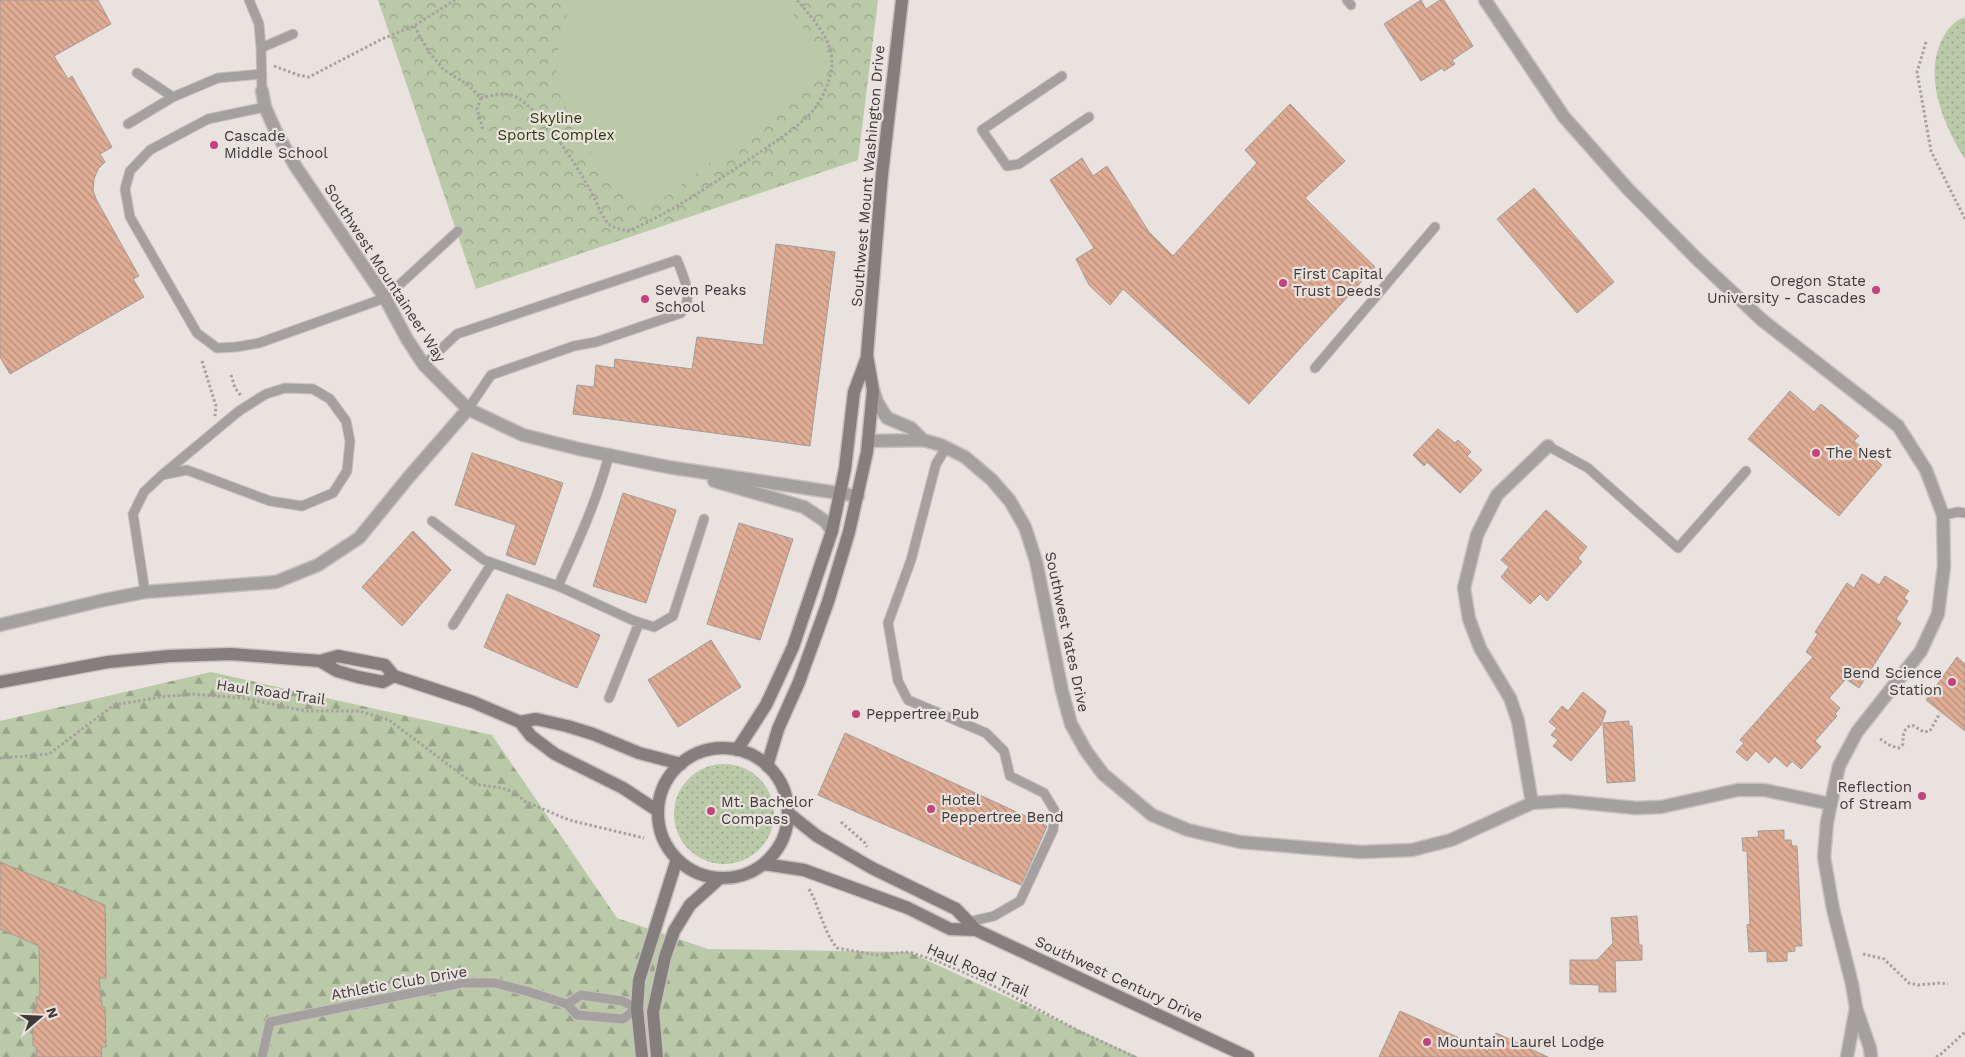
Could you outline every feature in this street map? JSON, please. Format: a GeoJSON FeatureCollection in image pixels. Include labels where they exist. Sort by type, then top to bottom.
{"type":"FeatureCollection","features":[{"type":"Feature","properties":{"kind":"main road","name":"Southwest Mount Washington Drive"},"geometry":{"type":"LineString","coordinates":[[767,766],[778,729],[799,682],[828,602],[858,496],[868,441],[873,390],[867,355],[882,174],[902,0]]}},
{"type":"Feature","properties":{"kind":"main road","name":"Southwest Mount Washington Drive"},"geometry":{"type":"LineString","coordinates":[[737,750],[766,704],[793,647],[832,530],[845,469],[854,392],[867,355]]}},
{"type":"Feature","properties":{"kind":"main road"},"geometry":{"type":"LineString","coordinates":[[0,682],[108,662],[170,656],[231,654],[320,661],[337,671],[358,677],[383,682],[394,676],[473,702],[520,722],[531,736],[556,754],[622,788],[658,811]]}},
{"type":"Feature","properties":{"kind":"main road"},"geometry":{"type":"LineString","coordinates":[[520,722],[536,718],[559,724],[593,734],[639,753],[681,764]]}},
{"type":"Feature","properties":{"kind":"main road"},"geometry":{"type":"LineString","coordinates":[[717,748],[737,750],[753,756],[767,766],[778,779],[785,796],[788,813],[785,832],[777,849],[764,864],[751,872],[736,877],[720,878],[704,875],[690,869],[677,860],[666,845],[660,829],[658,811],[661,793],[669,777],[681,764],[698,753],[717,748]]}},
{"type":"Feature","properties":{"kind":"main road","name":"Southwest Century Drive"},"geometry":{"type":"LineString","coordinates":[[788,813],[817,836],[872,868],[956,909],[972,926],[1248,1057]]}},
{"type":"Feature","properties":{"kind":"main road"},"geometry":{"type":"LineString","coordinates":[[642,1057],[637,1008],[639,980],[677,860]]}},
{"type":"Feature","properties":{"kind":"main road","name":"Southwest Century Drive"},"geometry":{"type":"LineString","coordinates":[[764,864],[804,870],[908,908],[950,929],[972,926]]}},
{"type":"Feature","properties":{"kind":"main road"},"geometry":{"type":"LineString","coordinates":[[657,1057],[653,1012],[665,957],[671,940],[690,905],[720,878]]}},
{"type":"Feature","properties":{"kind":"street"},"geometry":{"type":"LineString","coordinates":[[1485,0],[1564,117],[1627,188],[1697,259],[1762,320],[1898,426],[1926,470],[1943,515],[1944,566],[1938,614],[1921,651],[1857,732],[1839,766],[1827,822],[1824,857],[1833,909],[1852,984],[1856,1008],[1870,1048],[1871,1057]]}},
{"type":"Feature","properties":{"kind":"street","name":"Southwest Mountaineer Way"},"geometry":{"type":"LineString","coordinates":[[262,91],[265,107],[276,132],[296,167],[385,298],[407,339],[424,365],[468,409],[523,436],[668,468],[804,507],[825,521],[832,530]]}},
{"type":"Feature","properties":{"kind":"street","name":"Southwest Yates Drive"},"geometry":{"type":"LineString","coordinates":[[873,390],[877,402],[887,418],[911,428],[923,440]]}},
{"type":"Feature","properties":{"kind":"street"},"geometry":{"type":"LineString","coordinates":[[0,625],[145,592],[276,582],[318,565],[359,538],[468,409]]}},
{"type":"Feature","properties":{"kind":"street","name":"Southwest Yates Drive"},"geometry":{"type":"LineString","coordinates":[[868,441],[923,440],[946,448],[966,457],[992,480],[1010,501],[1025,527],[1036,561],[1062,691],[1071,724],[1086,751],[1103,774],[1152,815],[1188,830],[1240,842],[1361,852],[1412,850],[1451,840],[1532,802],[1565,801],[1636,808],[1662,807],[1738,790],[1764,790],[1831,804]]}},
{"type":"Feature","properties":{"kind":"street"},"geometry":{"type":"LineString","coordinates":[[1532,802],[1521,730],[1510,698],[1480,648],[1469,619],[1464,588],[1477,535],[1497,495],[1548,446]]}},
{"type":"Feature","properties":{"kind":"street","name":"Southwest Mountaineer Way"},"geometry":{"type":"LineString","coordinates":[[668,468],[858,496]]}},
{"type":"Feature","properties":{"kind":"street"},"geometry":{"type":"LineString","coordinates":[[1847,1057],[1856,1008]]}},
{"type":"Feature","properties":{"kind":"lane"},"geometry":{"type":"LineString","coordinates":[[249,0],[259,24],[262,91]]}},
{"type":"Feature","properties":{"kind":"lane"},"geometry":{"type":"LineString","coordinates":[[261,48],[293,34]]}},
{"type":"Feature","properties":{"kind":"lane"},"geometry":{"type":"LineString","coordinates":[[138,73],[173,97]]}},
{"type":"Feature","properties":{"kind":"lane"},"geometry":{"type":"LineString","coordinates":[[128,124],[173,97],[218,78],[262,74]]}},
{"type":"Feature","properties":{"kind":"lane"},"geometry":{"type":"LineString","coordinates":[[1062,76],[982,130],[1007,166],[1019,164],[1089,116]]}},
{"type":"Feature","properties":{"kind":"lane"},"geometry":{"type":"LineString","coordinates":[[265,107],[208,119],[150,150],[130,171],[125,189],[130,218],[196,334],[217,348],[258,343],[385,298],[458,232]]}},
{"type":"Feature","properties":{"kind":"lane"},"geometry":{"type":"LineString","coordinates":[[1315,368],[1435,227]]}},
{"type":"Feature","properties":{"kind":"lane"},"geometry":{"type":"LineString","coordinates":[[424,365],[457,334],[677,260],[687,288],[686,308],[681,313],[596,342],[574,346],[491,376],[468,409]]}},
{"type":"Feature","properties":{"kind":"lane"},"geometry":{"type":"LineString","coordinates":[[145,592],[133,514],[144,492],[162,475],[239,411],[266,394],[284,388],[313,388],[330,399],[346,422],[350,441],[347,472],[332,493],[302,506],[270,501],[187,470],[162,475]]}},
{"type":"Feature","properties":{"kind":"lane"},"geometry":{"type":"LineString","coordinates":[[1548,446],[1588,468],[1678,548],[1746,471]]}},
{"type":"Feature","properties":{"kind":"lane"},"geometry":{"type":"LineString","coordinates":[[946,448],[936,464],[911,560],[888,623],[898,681],[908,700],[986,733],[1004,751],[1010,776],[1044,793],[1055,811],[1053,830],[1020,901],[972,926]]}},
{"type":"Feature","properties":{"kind":"lane"},"geometry":{"type":"LineString","coordinates":[[558,586],[585,525],[609,455]]}},
{"type":"Feature","properties":{"kind":"lane"},"geometry":{"type":"LineString","coordinates":[[1943,515],[1958,512],[1965,513]]}},
{"type":"Feature","properties":{"kind":"lane"},"geometry":{"type":"LineString","coordinates":[[432,521],[484,560],[558,586],[639,623],[654,627],[673,616],[704,518]]}},
{"type":"Feature","properties":{"kind":"lane"},"geometry":{"type":"LineString","coordinates":[[452,626],[492,562]]}},
{"type":"Feature","properties":{"kind":"lane"},"geometry":{"type":"LineString","coordinates":[[609,698],[639,623]]}},
{"type":"Feature","properties":{"kind":"lane","name":"Athletic Club Drive"},"geometry":{"type":"LineString","coordinates":[[262,1057],[270,1022],[462,983],[495,983],[526,991],[567,1004],[577,1016],[623,1019],[637,1008]]}},
{"type":"Feature","properties":{"kind":"lane"},"geometry":{"type":"LineString","coordinates":[[567,1004],[580,995],[622,1001],[637,1008]]}},
{"type":"Feature","properties":{"kind":"path"},"geometry":{"type":"LineString","coordinates":[[262,62],[298,75],[309,76],[382,39],[414,26],[455,0]]}},
{"type":"Feature","properties":{"kind":"path"},"geometry":{"type":"LineString","coordinates":[[481,98],[501,94],[512,95],[531,108],[572,160],[602,215],[610,225],[628,231],[655,220],[699,193],[784,136],[815,110],[831,74],[832,60],[827,39],[797,0]]}},
{"type":"Feature","properties":{"kind":"path"},"geometry":{"type":"LineString","coordinates":[[414,26],[444,70],[467,84],[481,98]]}},
{"type":"Feature","properties":{"kind":"path"},"geometry":{"type":"LineString","coordinates":[[1926,42],[1917,72],[1931,151],[1965,219]]}},
{"type":"Feature","properties":{"kind":"path"},"geometry":{"type":"LineString","coordinates":[[481,98],[477,109],[483,130]]}},
{"type":"Feature","properties":{"kind":"path"},"geometry":{"type":"LineString","coordinates":[[202,361],[216,406],[215,420]]}},
{"type":"Feature","properties":{"kind":"path"},"geometry":{"type":"LineString","coordinates":[[230,376],[241,396],[247,398]]}},
{"type":"Feature","properties":{"kind":"path","name":"Haul Road Trail"},"geometry":{"type":"LineString","coordinates":[[0,758],[49,754],[114,705],[161,697],[192,694],[243,698],[306,711],[359,712],[389,720],[405,730],[422,746],[474,784],[502,788],[516,793],[524,801],[569,820],[644,838]]}},
{"type":"Feature","properties":{"kind":"path"},"geometry":{"type":"LineString","coordinates":[[1880,739],[1891,746],[1899,748],[1904,744],[1903,734],[1908,726],[1912,725],[1924,732],[1930,731],[1940,713]]}},
{"type":"Feature","properties":{"kind":"path","name":"Haul Road Trail"},"geometry":{"type":"LineString","coordinates":[[809,888],[830,940],[837,948],[877,955],[909,952],[937,961],[984,981],[1079,1032],[1135,1057]]}},
{"type":"Feature","properties":{"kind":"path"},"geometry":{"type":"LineString","coordinates":[[1863,954],[1884,959],[1909,983],[1918,986],[1940,983],[1948,984]]}},
{"type":"Feature","properties":{"kind":"path"},"geometry":{"type":"LineString","coordinates":[[1936,1057],[1965,1032]]}},
{"type":"Feature","properties":{"kind":"green space","name":"Skyline Sports Complex"},"geometry":{"type":"Polygon","coordinates":[[[378,0],[878,0],[858,160],[476,289],[378,0]]]}},
{"type":"Feature","properties":{"kind":"green space"},"geometry":{"type":"Polygon","coordinates":[[[573,0],[782,0],[823,55],[824,68],[821,75],[812,85],[644,213],[596,161],[577,132],[563,100],[557,78],[559,48],[563,28],[573,0]]]}},
{"type":"Feature","properties":{"kind":"green space"},"geometry":{"type":"Polygon","coordinates":[[[1965,17],[1965,159],[1949,130],[1943,114],[1935,81],[1935,65],[1938,49],[1945,34],[1949,28],[1965,17]]]}},
{"type":"Feature","properties":{"kind":"green space"},"geometry":{"type":"Polygon","coordinates":[[[211,672],[492,735],[617,918],[708,949],[909,952],[1138,1057],[0,1057],[0,721],[211,672]]]}},
{"type":"Feature","properties":{"kind":"green space"},"geometry":{"type":"Polygon","coordinates":[[[724,764],[743,767],[760,778],[771,795],[774,814],[771,833],[760,850],[743,861],[724,864],[705,861],[688,850],[677,833],[674,814],[677,795],[688,778],[705,767],[724,764]]]}},
{"type":"Feature","properties":{"kind":"building"},"geometry":{"type":"Polygon","coordinates":[[[0,0],[98,0],[111,24],[54,56],[68,79],[72,76],[112,147],[100,154],[105,162],[98,169],[94,179],[93,190],[96,199],[139,276],[133,279],[144,297],[10,374],[0,357],[0,0]]]}},
{"type":"Feature","properties":{"kind":"building"},"geometry":{"type":"Polygon","coordinates":[[[1421,0],[1426,9],[1440,0],[1444,0],[1473,46],[1452,60],[1455,64],[1444,71],[1442,68],[1421,81],[1384,24],[1421,0]]]}},
{"type":"Feature","properties":{"kind":"building"},"geometry":{"type":"Polygon","coordinates":[[[1290,104],[1345,161],[1305,198],[1375,267],[1249,404],[1123,289],[1110,305],[1089,285],[1076,259],[1094,248],[1050,180],[1082,158],[1093,176],[1107,166],[1149,232],[1173,256],[1257,163],[1245,150],[1290,104]]]}},
{"type":"Feature","properties":{"kind":"building"},"geometry":{"type":"Polygon","coordinates":[[[1534,188],[1614,282],[1577,313],[1497,219],[1534,188]]]}},
{"type":"Feature","properties":{"kind":"building"},"geometry":{"type":"Polygon","coordinates":[[[776,244],[835,252],[810,446],[573,414],[577,385],[594,387],[596,365],[614,368],[615,359],[692,369],[697,337],[763,345],[776,244]]]}},
{"type":"Feature","properties":{"kind":"building","name":"The Nest"},"geometry":{"type":"Polygon","coordinates":[[[1790,391],[1814,412],[1821,404],[1859,436],[1854,441],[1882,465],[1839,516],[1748,439],[1790,391]]]}},
{"type":"Feature","properties":{"kind":"building"},"geometry":{"type":"Polygon","coordinates":[[[1438,429],[1455,443],[1458,440],[1471,452],[1467,456],[1482,470],[1460,493],[1427,462],[1424,466],[1413,455],[1438,429]]]}},
{"type":"Feature","properties":{"kind":"building"},"geometry":{"type":"Polygon","coordinates":[[[472,453],[563,483],[535,565],[506,555],[516,525],[455,505],[472,453]]]}},
{"type":"Feature","properties":{"kind":"building"},"geometry":{"type":"Polygon","coordinates":[[[623,493],[676,510],[646,603],[593,586],[623,493]]]}},
{"type":"Feature","properties":{"kind":"building"},"geometry":{"type":"Polygon","coordinates":[[[1546,510],[1587,547],[1578,558],[1582,562],[1547,601],[1540,594],[1530,604],[1501,577],[1509,567],[1501,560],[1546,510]]]}},
{"type":"Feature","properties":{"kind":"building"},"geometry":{"type":"Polygon","coordinates":[[[739,523],[793,539],[760,640],[707,624],[739,523]]]}},
{"type":"Feature","properties":{"kind":"building"},"geometry":{"type":"Polygon","coordinates":[[[413,531],[451,570],[402,626],[362,587],[413,531]]]}},
{"type":"Feature","properties":{"kind":"building"},"geometry":{"type":"Polygon","coordinates":[[[1862,574],[1879,585],[1885,576],[1909,591],[1904,598],[1908,601],[1896,619],[1901,623],[1859,688],[1846,679],[1829,698],[1840,708],[1835,714],[1837,716],[1815,741],[1821,747],[1801,769],[1792,761],[1787,767],[1775,756],[1769,763],[1756,751],[1747,761],[1736,752],[1744,743],[1740,740],[1813,657],[1806,652],[1818,634],[1815,632],[1847,583],[1854,588],[1862,574]]]}},
{"type":"Feature","properties":{"kind":"building"},"geometry":{"type":"Polygon","coordinates":[[[507,594],[600,635],[577,688],[484,647],[507,594]]]}},
{"type":"Feature","properties":{"kind":"building"},"geometry":{"type":"Polygon","coordinates":[[[711,640],[741,687],[678,727],[648,680],[711,640]]]}},
{"type":"Feature","properties":{"kind":"building","name":"Bend Science Station"},"geometry":{"type":"Polygon","coordinates":[[[1957,657],[1965,664],[1965,731],[1926,700],[1957,657]]]}},
{"type":"Feature","properties":{"kind":"building"},"geometry":{"type":"Polygon","coordinates":[[[1583,692],[1606,711],[1601,725],[1571,761],[1553,746],[1558,740],[1551,735],[1557,728],[1549,722],[1562,706],[1568,711],[1583,692]]]}},
{"type":"Feature","properties":{"kind":"building"},"geometry":{"type":"Polygon","coordinates":[[[1629,721],[1629,726],[1632,726],[1635,781],[1607,783],[1603,723],[1629,721]]]}},
{"type":"Feature","properties":{"kind":"building","name":"Hotel Peppertree Bend"},"geometry":{"type":"Polygon","coordinates":[[[845,733],[1047,826],[1021,885],[818,795],[845,733]]]}},
{"type":"Feature","properties":{"kind":"building"},"geometry":{"type":"Polygon","coordinates":[[[1784,830],[1784,840],[1791,840],[1792,846],[1797,846],[1802,946],[1795,946],[1795,951],[1787,952],[1787,961],[1767,962],[1767,951],[1749,952],[1747,925],[1750,924],[1747,851],[1743,851],[1742,838],[1759,837],[1758,831],[1784,830]]]}},
{"type":"Feature","properties":{"kind":"building"},"geometry":{"type":"Polygon","coordinates":[[[0,862],[105,905],[106,978],[99,978],[102,1007],[105,1007],[106,1047],[101,1047],[102,1057],[37,1057],[36,1047],[33,1046],[33,1009],[37,1008],[36,997],[40,996],[39,946],[0,929],[0,862]]]}},
{"type":"Feature","properties":{"kind":"building"},"geometry":{"type":"Polygon","coordinates":[[[1637,916],[1639,945],[1642,945],[1642,960],[1615,961],[1616,992],[1599,992],[1599,985],[1570,984],[1570,960],[1597,960],[1613,943],[1611,918],[1637,916]]]}},
{"type":"Feature","properties":{"kind":"building","name":"Mountain Laurel Lodge"},"geometry":{"type":"Polygon","coordinates":[[[1400,1011],[1488,1051],[1496,1033],[1548,1057],[1379,1057],[1400,1011]]]}},
{"type":"Feature","properties":{"kind":"place","name":"Cascade Middle School"},"geometry":{"type":"Point","coordinates":[214,145]}},
{"type":"Feature","properties":{"kind":"place","name":"First Capital Trust Deeds"},"geometry":{"type":"Point","coordinates":[1283,283]}},
{"type":"Feature","properties":{"kind":"place","name":"Oregon State University - Cascades"},"geometry":{"type":"Point","coordinates":[1876,290]}},
{"type":"Feature","properties":{"kind":"place","name":"Seven Peaks School"},"geometry":{"type":"Point","coordinates":[645,299]}},
{"type":"Feature","properties":{"kind":"place","name":"The Nest"},"geometry":{"type":"Point","coordinates":[1816,453]}},
{"type":"Feature","properties":{"kind":"place","name":"Bend Science Station"},"geometry":{"type":"Point","coordinates":[1952,682]}},
{"type":"Feature","properties":{"kind":"place","name":"Peppertree Pub"},"geometry":{"type":"Point","coordinates":[856,714]}},
{"type":"Feature","properties":{"kind":"place","name":"Reflection of Stream"},"geometry":{"type":"Point","coordinates":[1922,796]}},
{"type":"Feature","properties":{"kind":"place","name":"Hotel Peppertree Bend"},"geometry":{"type":"Point","coordinates":[931,809]}},
{"type":"Feature","properties":{"kind":"place","name":"Mt. Bachelor Compass"},"geometry":{"type":"Point","coordinates":[711,811]}},
{"type":"Feature","properties":{"kind":"place","name":"Mountain Laurel Lodge"},"geometry":{"type":"Point","coordinates":[1427,1042]}}]}
